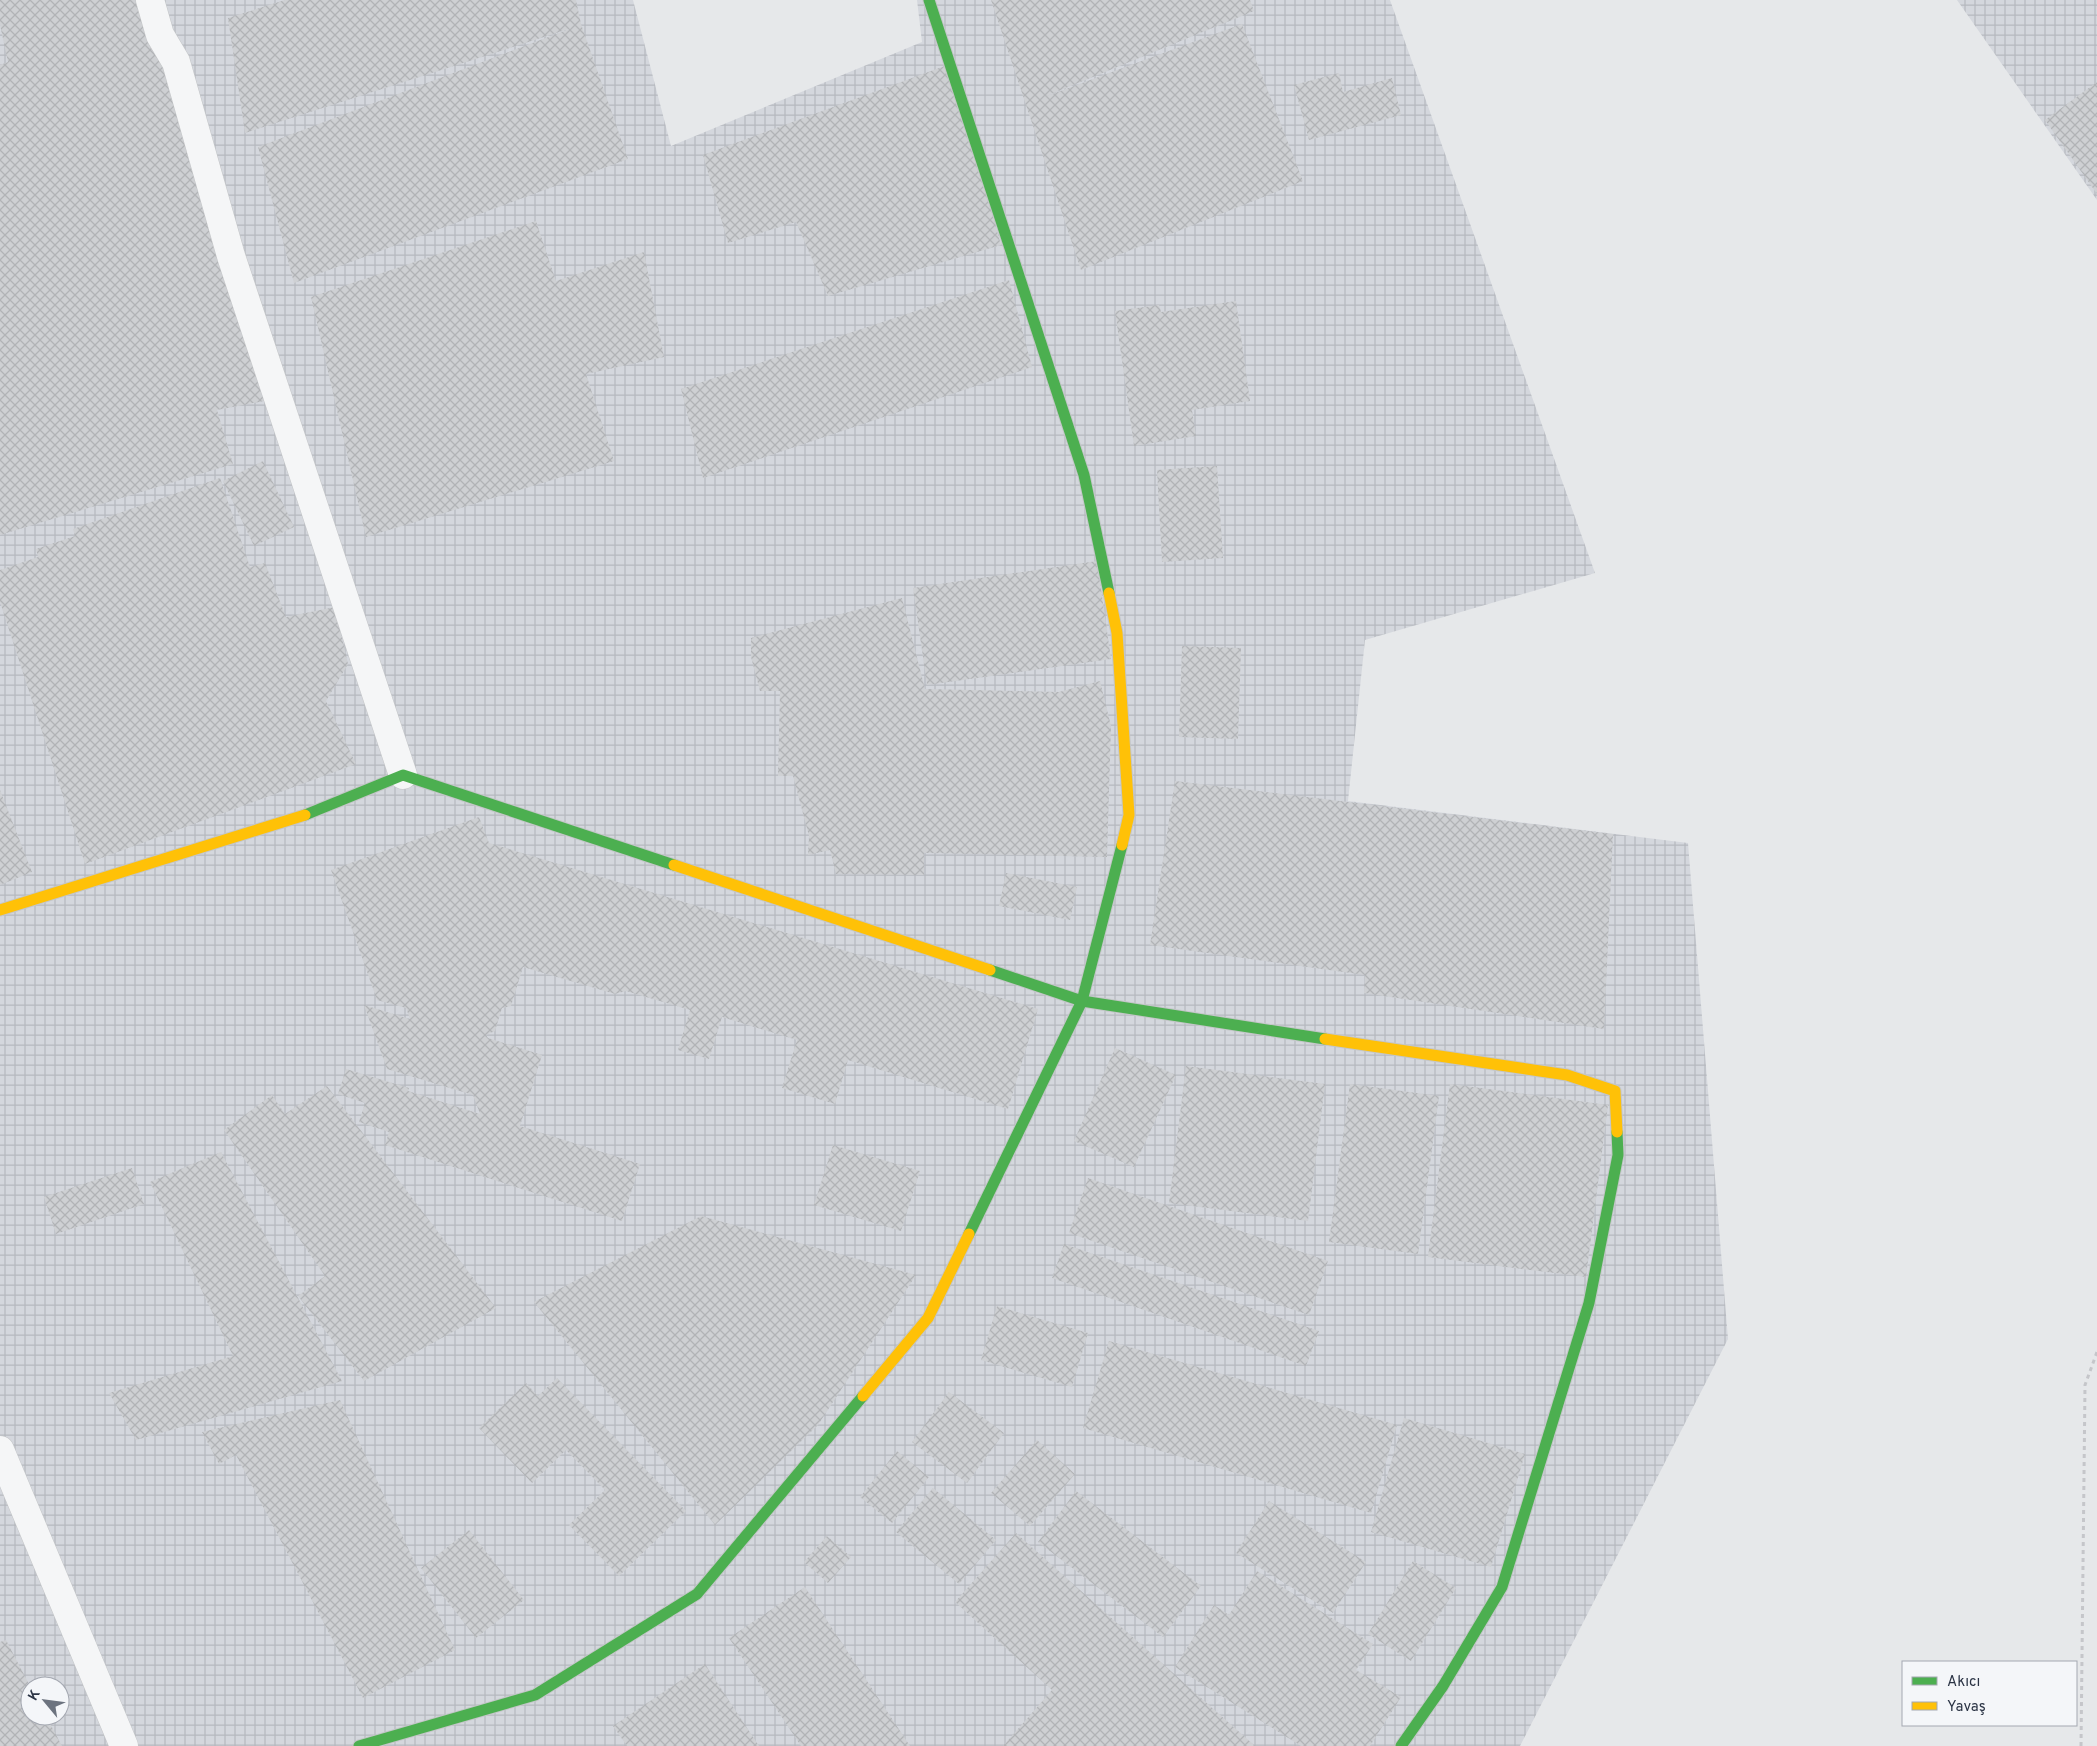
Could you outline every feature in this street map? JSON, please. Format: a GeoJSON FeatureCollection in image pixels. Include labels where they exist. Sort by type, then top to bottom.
{"type":"FeatureCollection","features":[{"type":"Feature","properties":{"kind":"street"},"geometry":{"type":"LineString","coordinates":[[150,0],[160,35],[176,62],[231,256],[404,775]]}},
{"type":"Feature","properties":{"kind":"street"},"geometry":{"type":"LineString","coordinates":[[360,1746],[535,1696],[697,1594],[928,1318],[1082,1001],[1129,815],[1117,633],[1084,475],[929,0]]}},
{"type":"Feature","properties":{"kind":"street"},"geometry":{"type":"LineString","coordinates":[[0,910],[290,821],[404,775],[1082,1001],[1456,1060],[1567,1075],[1615,1091],[1618,1155],[1589,1303],[1502,1587],[1443,1686],[1401,1746]]}},
{"type":"Feature","properties":{"kind":"street"},"geometry":{"type":"LineString","coordinates":[[0,1450],[124,1746]]}},
{"type":"Feature","properties":{"kind":"path"},"geometry":{"type":"LineString","coordinates":[[2081,1746],[2086,1385],[2097,1352]]}},
{"type":"Feature","properties":{"kind":"shaded area"},"geometry":{"type":"Polygon","coordinates":[[[0,0],[633,0],[671,146],[922,42],[917,0],[1390,0],[1595,573],[1365,640],[1348,801],[1688,843],[1728,1339],[1520,1746],[0,1746],[0,0]]]}},
{"type":"Feature","properties":{"kind":"shaded area"},"geometry":{"type":"Polygon","coordinates":[[[1957,0],[2097,0],[2097,200],[1957,0]]]}},
{"type":"Feature","properties":{"kind":"building"},"geometry":{"type":"Polygon","coordinates":[[[0,0],[147,0],[269,400],[217,410],[233,464],[0,535],[0,65],[8,62],[0,25],[0,0]]]}},
{"type":"Feature","properties":{"kind":"building"},"geometry":{"type":"Polygon","coordinates":[[[285,0],[576,0],[581,24],[628,159],[294,283],[258,147],[572,28],[245,133],[228,18],[285,0]]]}},
{"type":"Feature","properties":{"kind":"building"},"geometry":{"type":"Polygon","coordinates":[[[991,0],[1250,0],[1254,11],[1044,97],[1242,24],[1303,181],[1081,270],[991,0]]]}},
{"type":"Feature","properties":{"kind":"building"},"geometry":{"type":"Polygon","coordinates":[[[950,64],[1001,245],[828,296],[796,222],[728,243],[703,155],[950,64]]]}},
{"type":"Feature","properties":{"kind":"building"},"geometry":{"type":"Polygon","coordinates":[[[1339,73],[1343,92],[1392,78],[1401,115],[1309,140],[1294,85],[1339,73]]]}},
{"type":"Feature","properties":{"kind":"building"},"geometry":{"type":"Polygon","coordinates":[[[2097,82],[2097,194],[2045,120],[2097,82]]]}},
{"type":"Feature","properties":{"kind":"building"},"geometry":{"type":"Polygon","coordinates":[[[536,221],[556,281],[644,252],[664,357],[586,374],[614,461],[366,537],[311,297],[536,221]]]}},
{"type":"Feature","properties":{"kind":"building"},"geometry":{"type":"Polygon","coordinates":[[[1009,280],[1032,367],[703,478],[681,389],[1009,280]]]}},
{"type":"Feature","properties":{"kind":"building"},"geometry":{"type":"Polygon","coordinates":[[[1236,301],[1250,401],[1192,410],[1196,436],[1134,446],[1115,311],[1159,305],[1161,312],[1236,301]]]}},
{"type":"Feature","properties":{"kind":"building"},"geometry":{"type":"Polygon","coordinates":[[[263,461],[294,527],[254,546],[223,481],[263,461]]]}},
{"type":"Feature","properties":{"kind":"building"},"geometry":{"type":"Polygon","coordinates":[[[1217,466],[1223,558],[1162,562],[1157,470],[1217,466]]]}},
{"type":"Feature","properties":{"kind":"building"},"geometry":{"type":"Polygon","coordinates":[[[220,478],[250,567],[265,563],[286,617],[335,607],[348,664],[326,701],[356,764],[85,864],[0,602],[0,570],[38,557],[36,549],[75,536],[73,529],[220,478]]]}},
{"type":"Feature","properties":{"kind":"building"},"geometry":{"type":"Polygon","coordinates":[[[1097,561],[1111,659],[927,685],[913,588],[1097,561]]]}},
{"type":"Feature","properties":{"kind":"building"},"geometry":{"type":"Polygon","coordinates":[[[902,598],[925,689],[1059,692],[1100,681],[1111,726],[1107,857],[924,853],[924,875],[836,874],[830,850],[808,855],[809,836],[793,776],[778,776],[780,691],[760,691],[751,657],[751,638],[902,598]]]}},
{"type":"Feature","properties":{"kind":"building"},"geometry":{"type":"Polygon","coordinates":[[[1182,646],[1241,648],[1238,739],[1179,737],[1182,646]]]}},
{"type":"Feature","properties":{"kind":"building"},"geometry":{"type":"Polygon","coordinates":[[[1175,781],[1613,834],[1604,1029],[1364,993],[1365,975],[1150,945],[1175,781]]]}},
{"type":"Feature","properties":{"kind":"building"},"geometry":{"type":"Polygon","coordinates":[[[0,790],[32,872],[0,885],[0,790]]]}},
{"type":"Feature","properties":{"kind":"building"},"geometry":{"type":"Polygon","coordinates":[[[479,817],[489,843],[1038,1009],[1008,1109],[848,1060],[835,1104],[782,1088],[797,1040],[722,1017],[709,1059],[678,1050],[690,1010],[626,991],[615,994],[523,967],[511,1006],[502,1008],[495,1031],[486,1035],[488,1038],[542,1055],[520,1126],[640,1164],[622,1221],[385,1145],[389,1132],[359,1122],[365,1103],[338,1094],[346,1069],[409,1088],[408,1091],[480,1114],[473,1095],[387,1069],[364,1005],[410,1019],[406,1008],[377,1000],[331,870],[479,817]]]}},
{"type":"Feature","properties":{"kind":"building"},"geometry":{"type":"Polygon","coordinates":[[[1006,873],[1077,887],[1070,920],[999,906],[1006,873]]]}},
{"type":"Feature","properties":{"kind":"building"},"geometry":{"type":"Polygon","coordinates":[[[1115,1048],[1176,1075],[1134,1167],[1074,1141],[1115,1048]]]}},
{"type":"Feature","properties":{"kind":"building"},"geometry":{"type":"Polygon","coordinates":[[[1186,1066],[1325,1084],[1308,1221],[1169,1203],[1186,1066]]]}},
{"type":"Feature","properties":{"kind":"building"},"geometry":{"type":"Polygon","coordinates":[[[1350,1084],[1439,1096],[1418,1254],[1329,1242],[1350,1084]]]}},
{"type":"Feature","properties":{"kind":"building"},"geometry":{"type":"Polygon","coordinates":[[[1450,1084],[1608,1105],[1586,1277],[1428,1257],[1450,1084]]]}},
{"type":"Feature","properties":{"kind":"building"},"geometry":{"type":"Polygon","coordinates":[[[327,1086],[496,1308],[364,1381],[298,1296],[325,1276],[224,1130],[272,1095],[285,1114],[327,1086]]]}},
{"type":"Feature","properties":{"kind":"building"},"geometry":{"type":"Polygon","coordinates":[[[833,1145],[920,1171],[901,1231],[814,1205],[833,1145]]]}},
{"type":"Feature","properties":{"kind":"building"},"geometry":{"type":"Polygon","coordinates":[[[221,1152],[342,1381],[136,1440],[109,1393],[233,1356],[150,1182],[221,1152]]]}},
{"type":"Feature","properties":{"kind":"building"},"geometry":{"type":"Polygon","coordinates":[[[132,1168],[144,1204],[56,1234],[44,1197],[132,1168]]]}},
{"type":"Feature","properties":{"kind":"building"},"geometry":{"type":"Polygon","coordinates":[[[1088,1178],[1328,1261],[1309,1315],[1069,1233],[1088,1178]]]}},
{"type":"Feature","properties":{"kind":"building"},"geometry":{"type":"Polygon","coordinates":[[[701,1216],[916,1275],[818,1425],[715,1525],[534,1302],[701,1216]]]}},
{"type":"Feature","properties":{"kind":"building"},"geometry":{"type":"Polygon","coordinates":[[[1064,1244],[1319,1331],[1306,1366],[1052,1278],[1064,1244]]]}},
{"type":"Feature","properties":{"kind":"building"},"geometry":{"type":"Polygon","coordinates":[[[997,1306],[1088,1333],[1072,1387],[981,1360],[997,1306]]]}},
{"type":"Feature","properties":{"kind":"building"},"geometry":{"type":"Polygon","coordinates":[[[1109,1341],[1397,1425],[1371,1513],[1083,1428],[1109,1341]]]}},
{"type":"Feature","properties":{"kind":"building"},"geometry":{"type":"Polygon","coordinates":[[[557,1378],[686,1511],[619,1576],[569,1525],[605,1490],[566,1450],[532,1483],[479,1428],[526,1383],[538,1396],[557,1378]]]}},
{"type":"Feature","properties":{"kind":"building"},"geometry":{"type":"Polygon","coordinates":[[[949,1392],[1004,1433],[967,1483],[912,1442],[949,1392]]]}},
{"type":"Feature","properties":{"kind":"building"},"geometry":{"type":"Polygon","coordinates":[[[340,1400],[455,1650],[363,1698],[236,1455],[219,1464],[202,1432],[340,1400]]]}},
{"type":"Feature","properties":{"kind":"building"},"geometry":{"type":"Polygon","coordinates":[[[1404,1418],[1525,1454],[1491,1567],[1371,1532],[1404,1418]]]}},
{"type":"Feature","properties":{"kind":"building"},"geometry":{"type":"Polygon","coordinates":[[[1037,1440],[1075,1474],[1030,1526],[991,1493],[1037,1440]]]}},
{"type":"Feature","properties":{"kind":"building"},"geometry":{"type":"Polygon","coordinates":[[[897,1451],[929,1477],[892,1523],[860,1497],[897,1451]]]}},
{"type":"Feature","properties":{"kind":"building"},"geometry":{"type":"Polygon","coordinates":[[[933,1488],[996,1540],[959,1584],[896,1532],[933,1488]]]}},
{"type":"Feature","properties":{"kind":"building"},"geometry":{"type":"Polygon","coordinates":[[[1076,1491],[1201,1586],[1163,1637],[1038,1542],[1076,1491]]]}},
{"type":"Feature","properties":{"kind":"building"},"geometry":{"type":"Polygon","coordinates":[[[1269,1501],[1366,1562],[1333,1613],[1236,1553],[1269,1501]]]}},
{"type":"Feature","properties":{"kind":"building"},"geometry":{"type":"Polygon","coordinates":[[[469,1530],[524,1600],[476,1638],[421,1568],[469,1530]]]}},
{"type":"Feature","properties":{"kind":"building"},"geometry":{"type":"Polygon","coordinates":[[[1016,1533],[1255,1746],[1003,1746],[1052,1690],[955,1602],[1016,1533]]]}},
{"type":"Feature","properties":{"kind":"building"},"geometry":{"type":"Polygon","coordinates":[[[827,1536],[851,1557],[828,1583],[804,1562],[827,1536]]]}},
{"type":"Feature","properties":{"kind":"building"},"geometry":{"type":"Polygon","coordinates":[[[1413,1561],[1456,1588],[1411,1661],[1368,1634],[1413,1561]]]}},
{"type":"Feature","properties":{"kind":"building"},"geometry":{"type":"Polygon","coordinates":[[[1257,1571],[1373,1644],[1356,1670],[1401,1697],[1370,1746],[1301,1746],[1175,1667],[1214,1605],[1229,1615],[1257,1571]]]}},
{"type":"Feature","properties":{"kind":"building"},"geometry":{"type":"Polygon","coordinates":[[[805,1587],[910,1746],[801,1746],[729,1638],[805,1587]]]}},
{"type":"Feature","properties":{"kind":"building"},"geometry":{"type":"Polygon","coordinates":[[[6,1640],[25,1676],[20,1676],[20,1726],[51,1726],[62,1746],[0,1746],[0,1642],[6,1640]]]}},
{"type":"Feature","properties":{"kind":"building"},"geometry":{"type":"Polygon","coordinates":[[[705,1664],[759,1746],[627,1746],[613,1726],[705,1664]]]}},
{"type":"Feature","properties":{"kind":"traffic: fast"},"geometry":{"type":"LineString","coordinates":[[929,0],[1084,475],[1109,593]]}},
{"type":"Feature","properties":{"kind":"traffic: fast"},"geometry":{"type":"LineString","coordinates":[[305,815],[403,775],[674,865]]}},
{"type":"Feature","properties":{"kind":"traffic: fast"},"geometry":{"type":"LineString","coordinates":[[969,1234],[1082,1001],[1122,845]]}},
{"type":"Feature","properties":{"kind":"traffic: fast"},"geometry":{"type":"LineString","coordinates":[[990,970],[1082,1001],[1325,1039]]}},
{"type":"Feature","properties":{"kind":"traffic: fast"},"geometry":{"type":"LineString","coordinates":[[1401,1746],[1443,1686],[1502,1587],[1589,1303],[1618,1155],[1617,1132]]}},
{"type":"Feature","properties":{"kind":"traffic: fast"},"geometry":{"type":"LineString","coordinates":[[359,1746],[535,1695],[697,1594],[863,1396]]}},
{"type":"Feature","properties":{"kind":"traffic: slow"},"geometry":{"type":"LineString","coordinates":[[1109,593],[1117,633],[1129,815],[1122,845]]}},
{"type":"Feature","properties":{"kind":"traffic: slow"},"geometry":{"type":"LineString","coordinates":[[0,910],[305,815]]}},
{"type":"Feature","properties":{"kind":"traffic: slow"},"geometry":{"type":"LineString","coordinates":[[674,865],[990,970]]}},
{"type":"Feature","properties":{"kind":"traffic: slow"},"geometry":{"type":"LineString","coordinates":[[1325,1039],[1567,1075],[1615,1091],[1617,1132]]}},
{"type":"Feature","properties":{"kind":"traffic: slow"},"geometry":{"type":"LineString","coordinates":[[863,1396],[928,1318],[969,1234]]}}]}
